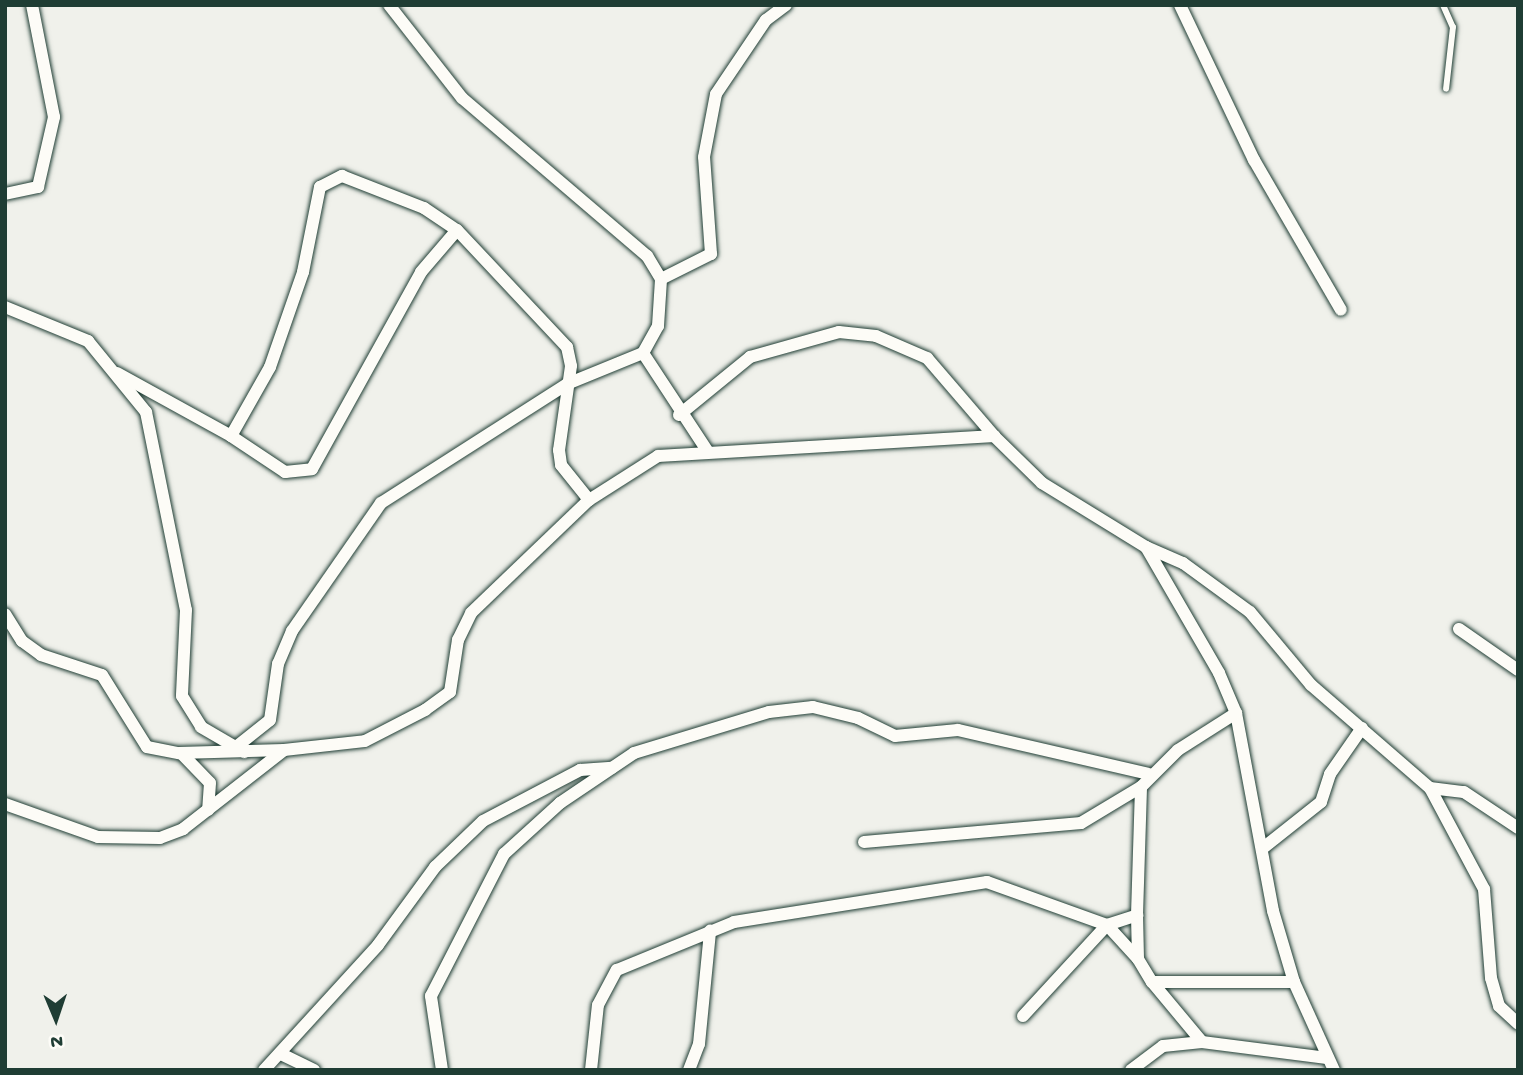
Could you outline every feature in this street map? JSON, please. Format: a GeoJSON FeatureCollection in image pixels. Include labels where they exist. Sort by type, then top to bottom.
{"type":"FeatureCollection","features":[{"type":"Feature","properties":{"kind":"street"},"geometry":{"type":"LineString","coordinates":[[5,194],[38,187],[54,117],[32,5]]}},
{"type":"Feature","properties":{"kind":"street"},"geometry":{"type":"LineString","coordinates":[[240,749],[270,720],[278,664],[292,631],[365,520],[427,471],[567,384],[643,352],[659,326],[661,279],[646,256],[560,177],[462,97],[390,5]]}},
{"type":"Feature","properties":{"kind":"street"},"geometry":{"type":"LineString","coordinates":[[661,279],[711,254],[704,157],[716,94],[766,20],[786,5]]}},
{"type":"Feature","properties":{"kind":"street"},"geometry":{"type":"LineString","coordinates":[[1180,5],[1254,160],[1341,310]]}},
{"type":"Feature","properties":{"kind":"street"},"geometry":{"type":"LineString","coordinates":[[231,436],[270,367],[303,272],[320,187],[328,178],[342,176],[424,208],[457,230],[567,347],[561,465],[589,500]]}},
{"type":"Feature","properties":{"kind":"street"},"geometry":{"type":"LineString","coordinates":[[117,373],[231,436],[285,472],[312,469],[421,272],[457,230]]}},
{"type":"Feature","properties":{"kind":"street"},"geometry":{"type":"LineString","coordinates":[[5,307],[88,341],[117,373],[146,412],[166,487],[186,610],[182,696],[201,727],[240,749]]}},
{"type":"Feature","properties":{"kind":"street"},"geometry":{"type":"LineString","coordinates":[[679,415],[750,357],[839,332],[876,336],[927,358],[994,436],[1042,483],[1146,547],[1182,563],[1250,612],[1311,685],[1430,788],[1483,889],[1491,978],[1499,1006],[1518,1024]]}},
{"type":"Feature","properties":{"kind":"street"},"geometry":{"type":"LineString","coordinates":[[643,352],[679,415],[708,453]]}},
{"type":"Feature","properties":{"kind":"street"},"geometry":{"type":"LineString","coordinates":[[5,614],[22,641],[41,655],[102,675],[147,747],[179,753],[240,749],[284,750],[365,741],[440,701],[450,692],[458,640],[471,613],[589,500],[659,456],[994,436]]}},
{"type":"Feature","properties":{"kind":"street"},"geometry":{"type":"LineString","coordinates":[[1146,547],[1236,713],[1294,982],[1330,1064]]}},
{"type":"Feature","properties":{"kind":"street"},"geometry":{"type":"LineString","coordinates":[[1459,629],[1518,670]]}},
{"type":"Feature","properties":{"kind":"street"},"geometry":{"type":"LineString","coordinates":[[442,1070],[431,996],[504,854],[560,803],[634,753],[713,728],[813,708],[858,718],[895,736],[958,730],[1148,774]]}},
{"type":"Feature","properties":{"kind":"street"},"geometry":{"type":"LineString","coordinates":[[1138,959],[1141,787],[1148,774],[1236,713]]}},
{"type":"Feature","properties":{"kind":"street"},"geometry":{"type":"LineString","coordinates":[[1263,848],[1321,802],[1330,774],[1363,728]]}},
{"type":"Feature","properties":{"kind":"street"},"geometry":{"type":"LineString","coordinates":[[5,804],[69,831],[132,841],[172,834],[208,810],[284,750]]}},
{"type":"Feature","properties":{"kind":"street"},"geometry":{"type":"LineString","coordinates":[[179,753],[193,760],[210,783],[208,810]]}},
{"type":"Feature","properties":{"kind":"street"},"geometry":{"type":"LineString","coordinates":[[264,1070],[378,946],[435,867],[483,821],[580,770],[612,768]]}},
{"type":"Feature","properties":{"kind":"street"},"geometry":{"type":"LineString","coordinates":[[864,842],[1081,823],[1141,787]]}},
{"type":"Feature","properties":{"kind":"street"},"geometry":{"type":"LineString","coordinates":[[1430,788],[1464,792],[1518,828]]}},
{"type":"Feature","properties":{"kind":"street"},"geometry":{"type":"LineString","coordinates":[[591,1070],[598,1005],[617,970],[710,930],[987,882],[1107,925],[1138,959],[1152,982],[1202,1042]]}},
{"type":"Feature","properties":{"kind":"street"},"geometry":{"type":"LineString","coordinates":[[1023,1016],[1107,925],[1137,915]]}},
{"type":"Feature","properties":{"kind":"street"},"geometry":{"type":"LineString","coordinates":[[689,1070],[699,1044],[710,930]]}},
{"type":"Feature","properties":{"kind":"street"},"geometry":{"type":"LineString","coordinates":[[1152,982],[1294,982]]}},
{"type":"Feature","properties":{"kind":"street"},"geometry":{"type":"LineString","coordinates":[[1131,1070],[1163,1046],[1202,1042],[1330,1064]]}},
{"type":"Feature","properties":{"kind":"street"},"geometry":{"type":"LineString","coordinates":[[281,1054],[314,1070]]}},
{"type":"Feature","properties":{"kind":"lane"},"geometry":{"type":"LineString","coordinates":[[1443,5],[1453,27],[1446,89]]}}]}
